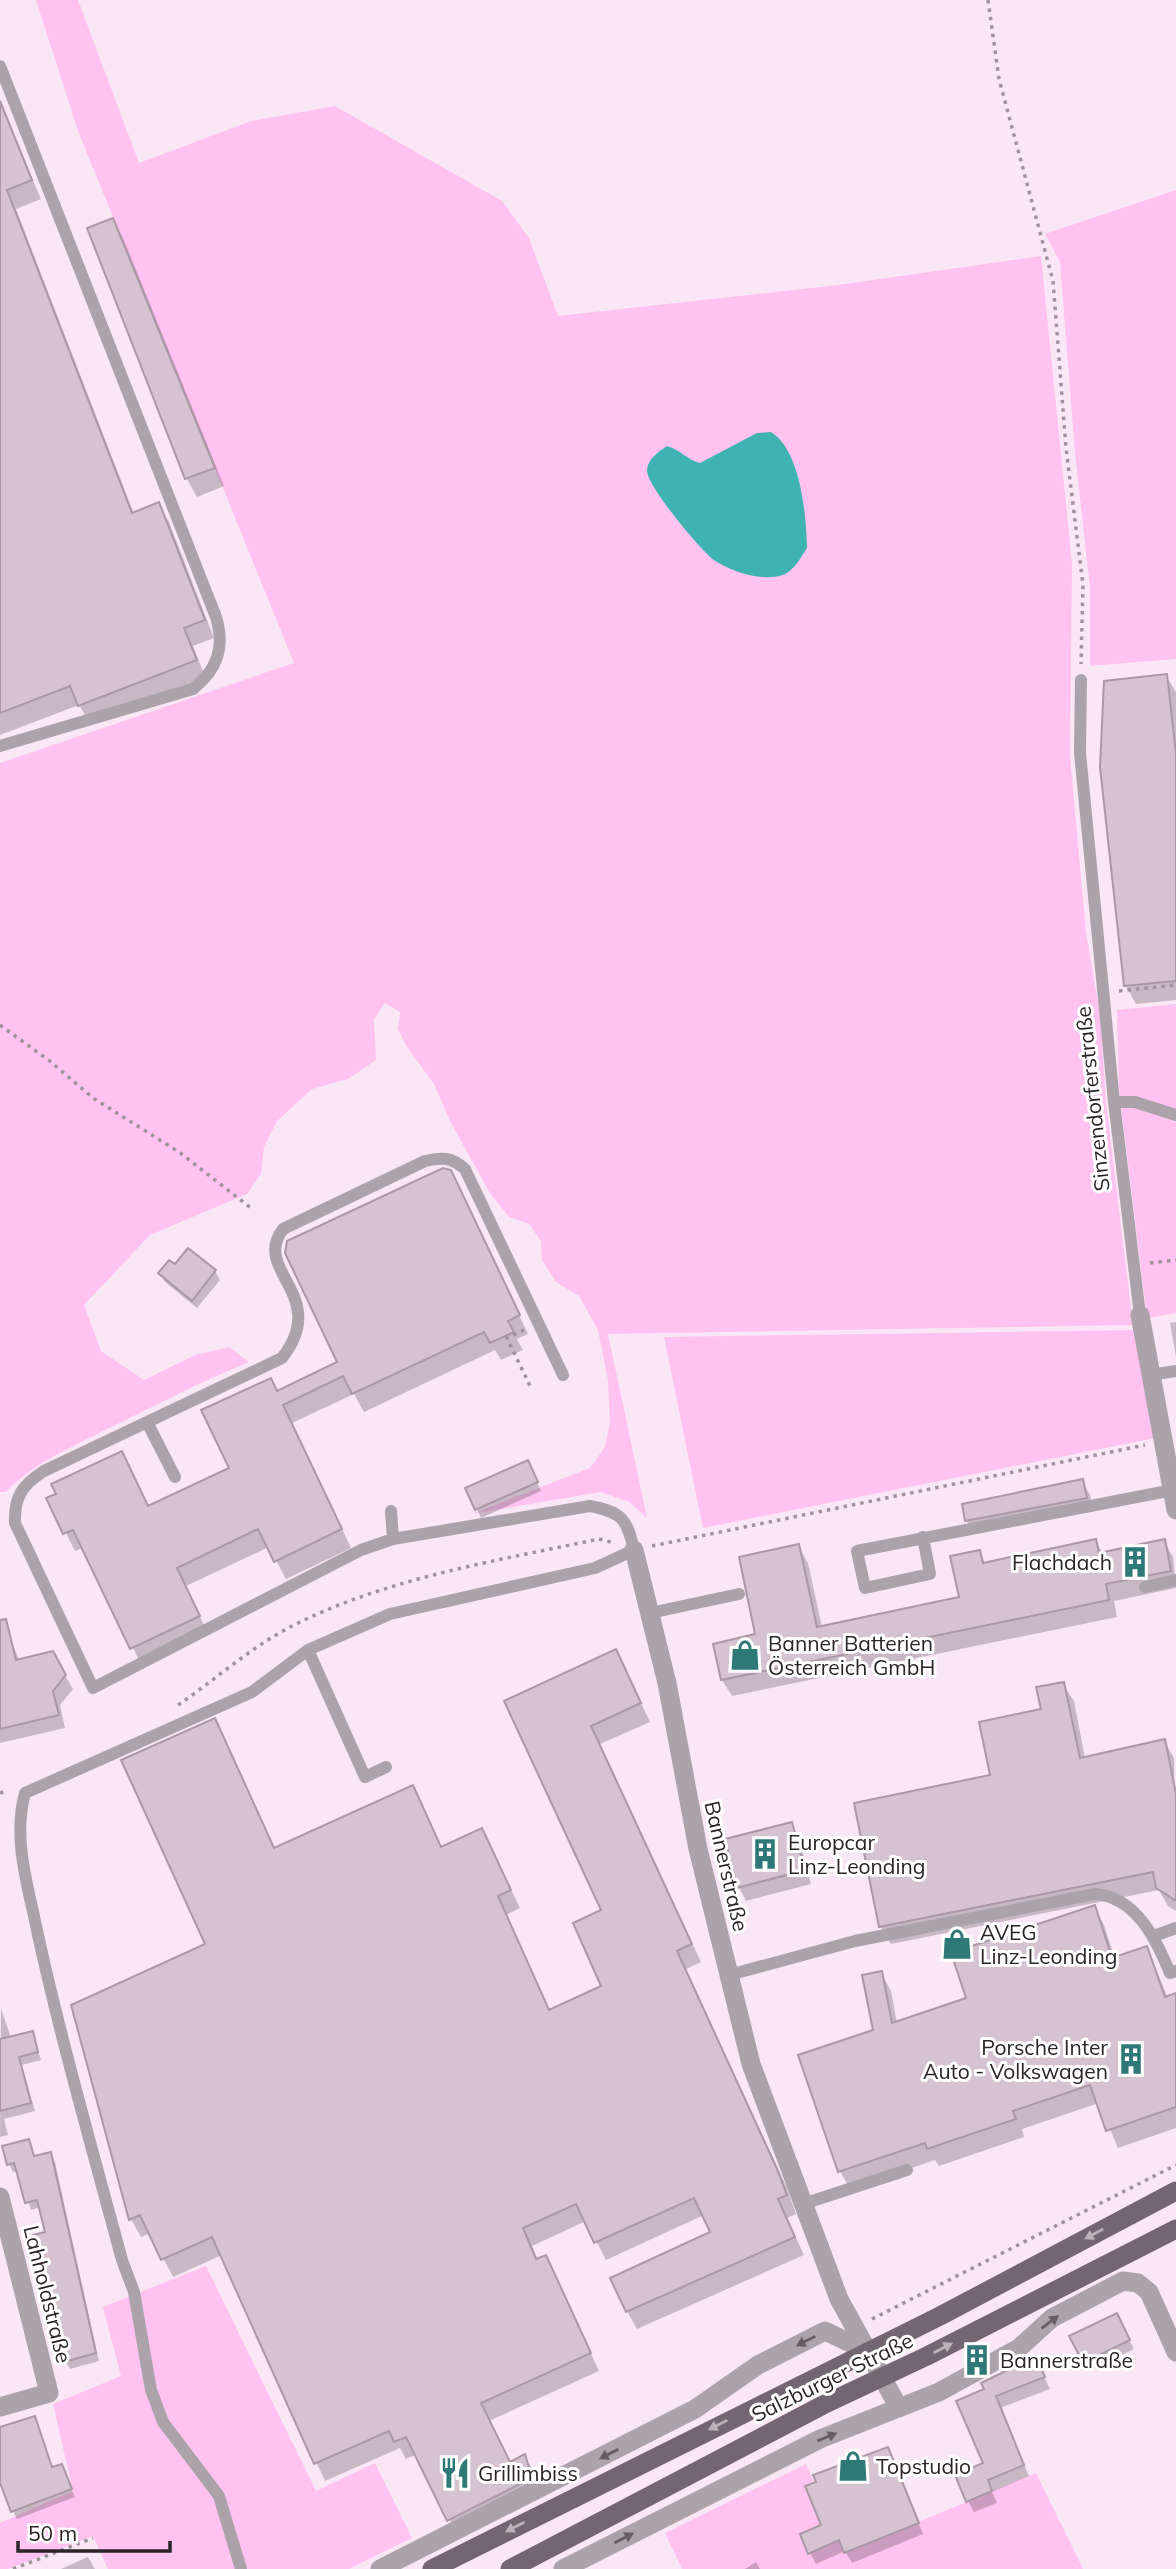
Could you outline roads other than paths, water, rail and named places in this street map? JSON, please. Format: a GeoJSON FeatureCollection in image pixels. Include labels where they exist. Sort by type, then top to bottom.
{"type":"FeatureCollection","features":[{"type":"Feature","properties":{"kind":"main road","name":"Salzburger Straße"},"geometry":{"type":"LineString","coordinates":[[432,2569],[940,2316],[1176,2190]]}},
{"type":"Feature","properties":{"kind":"main road","name":"Salzburger Straße"},"geometry":{"type":"LineString","coordinates":[[510,2569],[823,2404],[1176,2229]]}},
{"type":"Feature","properties":{"kind":"street","name":"Sinzendorferstraße"},"geometry":{"type":"LineString","coordinates":[[1140,1315],[1151,1375],[1170,1440],[1172,1490],[1176,1510]]}},
{"type":"Feature","properties":{"kind":"street","name":"Bannerstraße"},"geometry":{"type":"LineString","coordinates":[[634,1550],[667,1683],[698,1849],[751,2064],[839,2299],[899,2408]]}},
{"type":"Feature","properties":{"kind":"street","name":"Lahholdstraße"},"geometry":{"type":"LineString","coordinates":[[0,2197],[49,2393],[0,2407]]}},
{"type":"Feature","properties":{"kind":"street"},"geometry":{"type":"LineString","coordinates":[[563,2569],[820,2440],[939,2392],[1019,2348],[1052,2318],[1123,2281],[1138,2283],[1149,2292],[1176,2353]]}},
{"type":"Feature","properties":{"kind":"street","name":"Salzburger Straße"},"geometry":{"type":"LineString","coordinates":[[380,2569],[695,2409],[758,2365],[825,2331],[867,2351]]}},
{"type":"Feature","properties":{"kind":"lane"},"geometry":{"type":"LineString","coordinates":[[0,66],[216,617],[221,641],[220,652],[211,671],[192,689],[0,746]]}},
{"type":"Feature","properties":{"kind":"lane","name":"Sinzendorferstraße"},"geometry":{"type":"LineString","coordinates":[[1080,680],[1080,754],[1114,1101],[1140,1315]]}},
{"type":"Feature","properties":{"kind":"lane"},"geometry":{"type":"LineString","coordinates":[[1114,1101],[1135,1102],[1176,1115]]}},
{"type":"Feature","properties":{"kind":"lane"},"geometry":{"type":"LineString","coordinates":[[242,2569],[219,2496],[163,2421],[151,2390],[134,2292],[122,2260],[52,1998],[22,1856],[19,1815],[25,1793],[252,1692],[308,1650],[390,1614],[595,1568],[634,1550],[628,1527],[620,1515],[590,1506],[393,1539],[360,1550],[93,1688],[15,1523],[17,1496],[24,1483],[44,1471],[282,1358],[293,1343],[299,1324],[299,1307],[274,1250],[276,1239],[283,1229],[425,1161],[441,1157],[454,1159],[466,1169],[563,1375]]}},
{"type":"Feature","properties":{"kind":"lane"},"geometry":{"type":"LineString","coordinates":[[1151,1375],[1176,1371]]}},
{"type":"Feature","properties":{"kind":"lane"},"geometry":{"type":"LineString","coordinates":[[147,1422],[175,1478]]}},
{"type":"Feature","properties":{"kind":"lane"},"geometry":{"type":"LineString","coordinates":[[923,1537],[930,1574],[865,1588],[857,1551],[923,1537],[1172,1490]]}},
{"type":"Feature","properties":{"kind":"lane"},"geometry":{"type":"LineString","coordinates":[[391,1511],[393,1539]]}},
{"type":"Feature","properties":{"kind":"lane"},"geometry":{"type":"LineString","coordinates":[[1145,1587],[1176,1580]]}},
{"type":"Feature","properties":{"kind":"lane"},"geometry":{"type":"LineString","coordinates":[[650,1613],[739,1594]]}},
{"type":"Feature","properties":{"kind":"lane"},"geometry":{"type":"LineString","coordinates":[[308,1650],[365,1777],[386,1767]]}},
{"type":"Feature","properties":{"kind":"lane"},"geometry":{"type":"LineString","coordinates":[[729,1975],[855,1941],[1095,1894],[1111,1895],[1125,1904],[1154,1936],[1170,1973],[1176,1971]]}},
{"type":"Feature","properties":{"kind":"lane"},"geometry":{"type":"LineString","coordinates":[[1154,1936],[1176,1928]]}},
{"type":"Feature","properties":{"kind":"lane"},"geometry":{"type":"LineString","coordinates":[[803,2204],[907,2170]]}},
{"type":"Feature","properties":{"kind":"water"},"geometry":{"type":"Polygon","coordinates":[[[771,432],[789,453],[800,484],[807,548],[787,573],[760,577],[740,572],[714,560],[687,532],[665,503],[647,470],[657,453],[667,446],[700,463],[757,433],[771,432]]]}},
{"type":"Feature","properties":{"kind":"place","name":"Flachdach"},"geometry":{"type":"Point","coordinates":[1135,1562]}},
{"type":"Feature","properties":{"kind":"place","name":"Banner Batterien Österreich GmbH"},"geometry":{"type":"Point","coordinates":[745,1655]}},
{"type":"Feature","properties":{"kind":"place","name":"Europcar Linz-Leonding"},"geometry":{"type":"Point","coordinates":[765,1854]}},
{"type":"Feature","properties":{"kind":"place","name":"AVEG Linz-Leonding"},"geometry":{"type":"Point","coordinates":[957,1944]}},
{"type":"Feature","properties":{"kind":"place","name":"Porsche Inter Auto - Volkswagen"},"geometry":{"type":"Point","coordinates":[1131,2059]}},
{"type":"Feature","properties":{"kind":"place","name":"Bannerstraße"},"geometry":{"type":"Point","coordinates":[977,2360]}},
{"type":"Feature","properties":{"kind":"place","name":"Topstudio"},"geometry":{"type":"Point","coordinates":[853,2466]}},
{"type":"Feature","properties":{"kind":"place","name":"Grillimbiss"},"geometry":{"type":"Point","coordinates":[455,2473]}}]}
